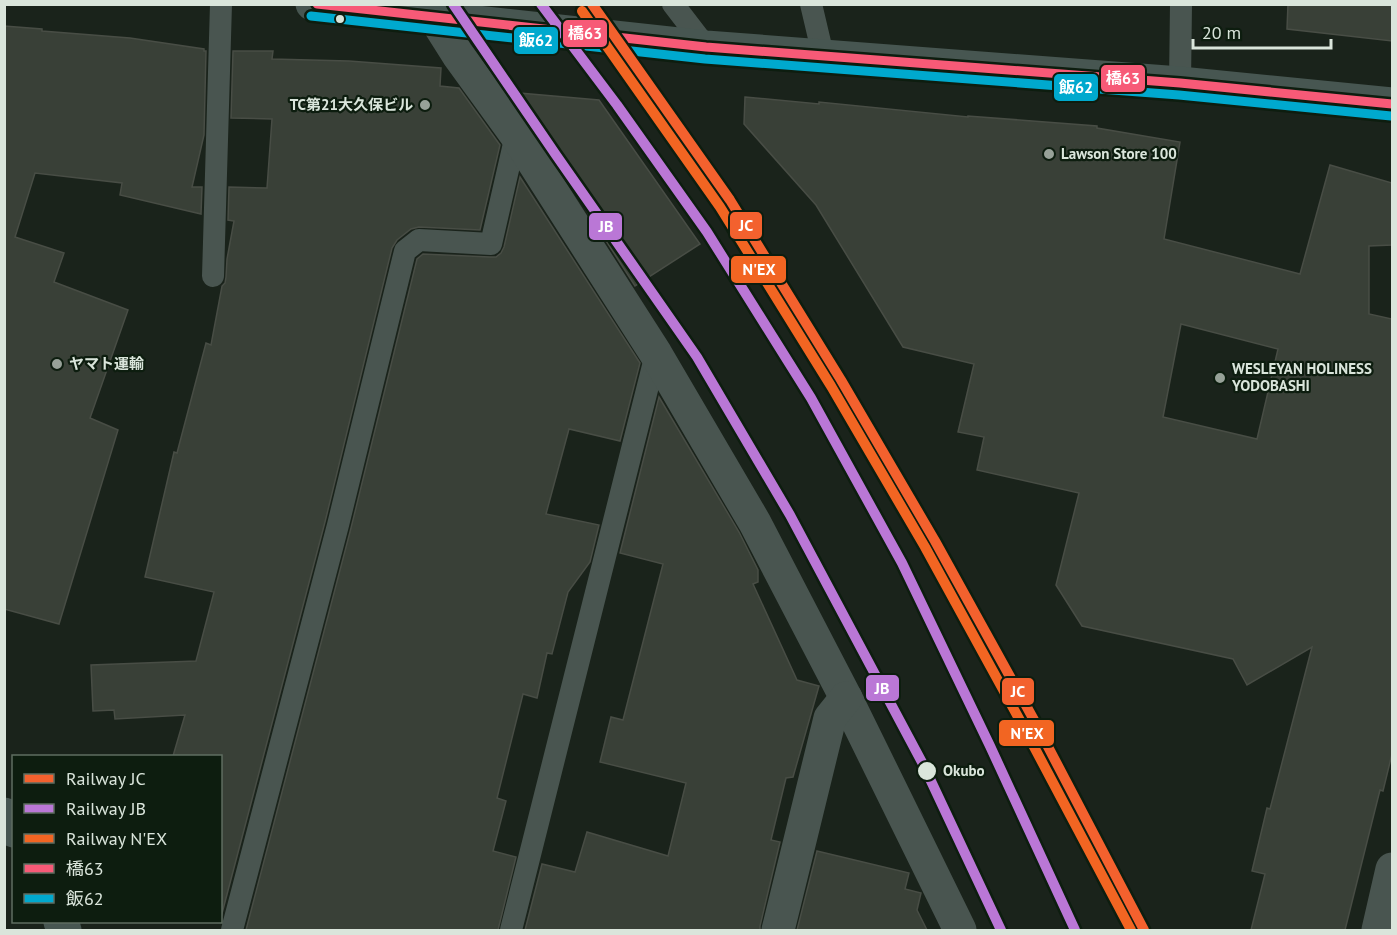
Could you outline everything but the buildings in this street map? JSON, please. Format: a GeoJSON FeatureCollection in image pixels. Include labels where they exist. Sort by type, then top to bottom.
{"type":"FeatureCollection","features":[{"type":"Feature","properties":{"kind":"main road"},"geometry":{"type":"LineString","coordinates":[[312,4],[706,47],[1180,83],[1392,104]]}},
{"type":"Feature","properties":{"kind":"main road"},"geometry":{"type":"LineString","coordinates":[[4,814],[12,828]]}},
{"type":"Feature","properties":{"kind":"street"},"geometry":{"type":"LineString","coordinates":[[434,17],[464,63],[521,135],[656,354],[755,524],[846,698],[960,930]]}},
{"type":"Feature","properties":{"kind":"street"},"geometry":{"type":"LineString","coordinates":[[778,930],[830,718],[846,698]]}},
{"type":"Feature","properties":{"kind":"street"},"geometry":{"type":"LineString","coordinates":[[1378,930],[1392,869]]}},
{"type":"Feature","properties":{"kind":"lane"},"geometry":{"type":"LineString","coordinates":[[213,276],[221,4]]}},
{"type":"Feature","properties":{"kind":"lane"},"geometry":{"type":"LineString","coordinates":[[673,4],[706,47]]}},
{"type":"Feature","properties":{"kind":"lane"},"geometry":{"type":"LineString","coordinates":[[811,4],[823,55]]}},
{"type":"Feature","properties":{"kind":"lane"},"geometry":{"type":"LineString","coordinates":[[1180,83],[1181,4]]}},
{"type":"Feature","properties":{"kind":"lane"},"geometry":{"type":"LineString","coordinates":[[232,930],[338,525],[405,251],[419,240],[491,244],[521,135]]}},
{"type":"Feature","properties":{"kind":"lane"},"geometry":{"type":"LineString","coordinates":[[511,930],[656,354]]}},
{"type":"Feature","properties":{"kind":"rail line","name":"JB"},"geometry":{"type":"LineString","coordinates":[[453,4],[697,357],[790,515],[924,766],[1001,930]]}},
{"type":"Feature","properties":{"kind":"rail line","name":"JB"},"geometry":{"type":"LineString","coordinates":[[541,4],[617,105],[707,232],[811,398],[902,563],[1075,930]]}},
{"type":"Feature","properties":{"kind":"rail line","name":"JC"},"geometry":{"type":"LineString","coordinates":[[592,4],[730,200],[841,380],[935,541],[1034,720],[1144,930]]}},
{"type":"Feature","properties":{"kind":"rail line","name":"N'EX"},"geometry":{"type":"LineString","coordinates":[[582,11],[720,207],[831,386],[925,547],[1131,930]]}},
{"type":"Feature","properties":{"kind":"transit line","name":"橋63"},"geometry":{"type":"LineString","coordinates":[[317,4],[706,47],[1180,83],[1392,104]]}},
{"type":"Feature","properties":{"kind":"transit line","name":"飯62"},"geometry":{"type":"LineString","coordinates":[[311,16],[705,59],[1179,95],[1391,116]]}},
{"type":"Feature","properties":{"kind":"place","name":"TC第21大久保ビル"},"geometry":{"type":"Point","coordinates":[425,105]}},
{"type":"Feature","properties":{"kind":"place","name":"Lawson Store 100"},"geometry":{"type":"Point","coordinates":[1049,154]}},
{"type":"Feature","properties":{"kind":"place","name":"ヤマト運輸"},"geometry":{"type":"Point","coordinates":[57,364]}},
{"type":"Feature","properties":{"kind":"place","name":"WESLEYAN HOLINESS YODOBASHI"},"geometry":{"type":"Point","coordinates":[1220,378]}},
{"type":"Feature","properties":{"kind":"place","name":"Okubo"},"geometry":{"type":"Point","coordinates":[927,771]}}]}
